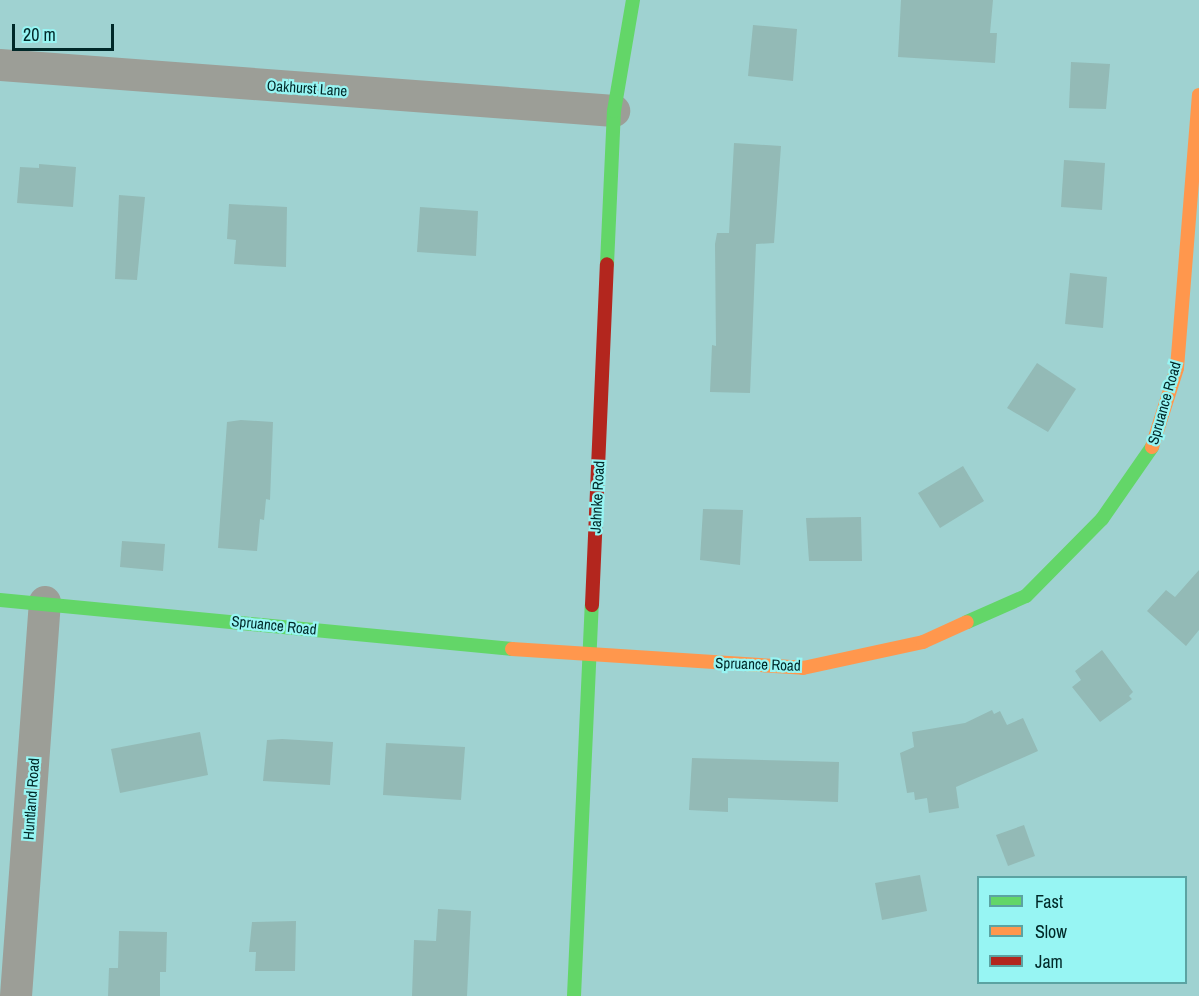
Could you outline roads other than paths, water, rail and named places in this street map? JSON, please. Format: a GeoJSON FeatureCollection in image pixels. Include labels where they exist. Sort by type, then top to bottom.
{"type":"FeatureCollection","features":[{"type":"Feature","properties":{"kind":"street","name":"Jahnke Road"},"geometry":{"type":"LineString","coordinates":[[574,996],[614,111],[633,0]]}},
{"type":"Feature","properties":{"kind":"street","name":"Oakhurst Lane"},"geometry":{"type":"LineString","coordinates":[[0,65],[614,111]]}},
{"type":"Feature","properties":{"kind":"street","name":"Spruance Road"},"geometry":{"type":"LineString","coordinates":[[0,600],[45,602],[590,656],[803,668],[923,642],[1026,596],[1102,519],[1155,443],[1188,369],[1199,95]]}},
{"type":"Feature","properties":{"kind":"street","name":"Huntland Road"},"geometry":{"type":"LineString","coordinates":[[16,996],[45,602]]}}]}
